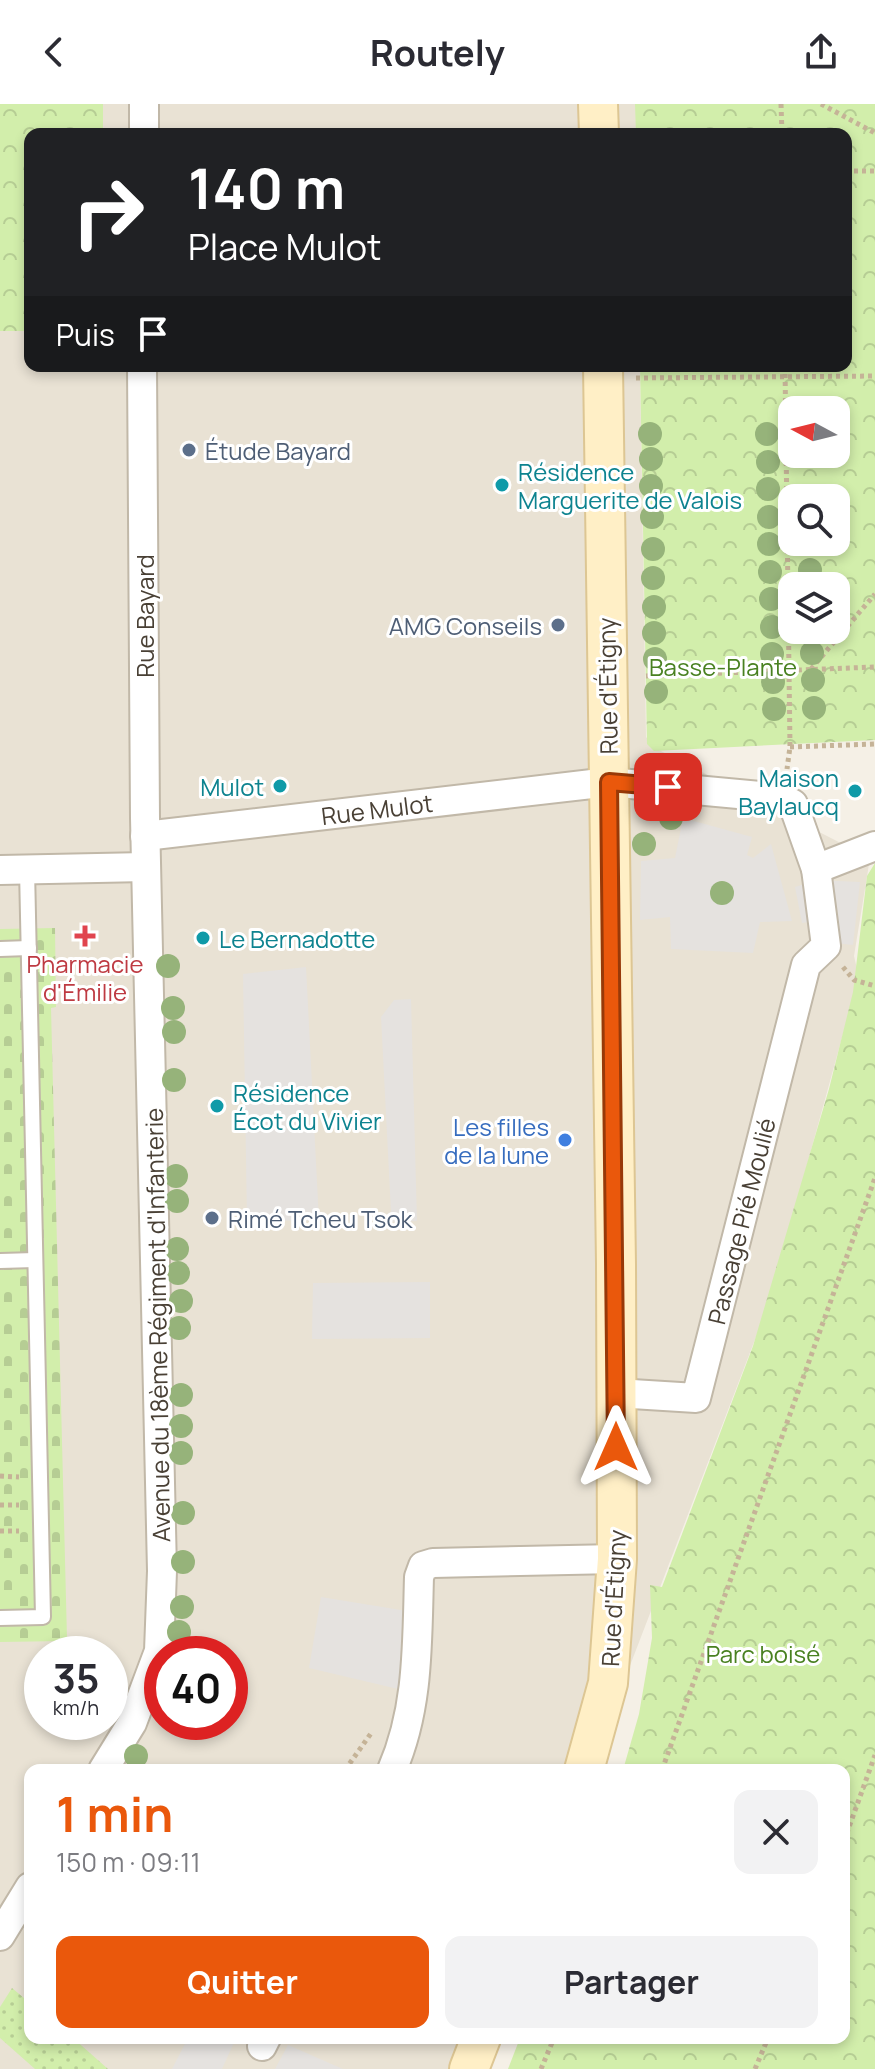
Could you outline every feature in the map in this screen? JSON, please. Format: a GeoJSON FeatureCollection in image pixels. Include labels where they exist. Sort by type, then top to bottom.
{"type":"FeatureCollection","features":[{"type":"Feature","properties":{"kind":"street"},"geometry":{"type":"LineString","coordinates":[[144,104],[144,128]]}},
{"type":"Feature","properties":{"kind":"street","name":"Rue Bayard"},"geometry":{"type":"LineString","coordinates":[[142,372],[146,867]]}},
{"type":"Feature","properties":{"kind":"street","name":"Rue d'Étigny"},"geometry":{"type":"LineString","coordinates":[[586,1764],[608,1683],[617,1559],[603,372]]}},
{"type":"Feature","properties":{"kind":"street","name":"Rue Mulot"},"geometry":{"type":"LineString","coordinates":[[145,836],[609,782],[782,798]]}},
{"type":"Feature","properties":{"kind":"street"},"geometry":{"type":"LineString","coordinates":[[782,798],[793,804],[816,869],[875,846]]}},
{"type":"Feature","properties":{"kind":"street"},"geometry":{"type":"LineString","coordinates":[[13,869],[146,867]]}},
{"type":"Feature","properties":{"kind":"street","name":"Avenue du 18ème Régiment d'Infanterie"},"geometry":{"type":"LineString","coordinates":[[107,1764],[132,1723],[159,1651],[162,1571],[146,867]]}},
{"type":"Feature","properties":{"kind":"street","name":"Passage Pié Moulié"},"geometry":{"type":"LineString","coordinates":[[616,1393],[696,1398],[806,965],[826,946],[816,869]]}},
{"type":"Feature","properties":{"kind":"street"},"geometry":{"type":"LineString","coordinates":[[394,1764],[403,1742],[415,1685],[419,1577],[423,1566],[433,1563],[617,1559]]}},
{"type":"Feature","properties":{"kind":"street"},"geometry":{"type":"LineString","coordinates":[[0,1936],[24,1897]]}},
{"type":"Feature","properties":{"kind":"street"},"geometry":{"type":"LineString","coordinates":[[469,2069],[479,2044]]}},
{"type":"Feature","properties":{"kind":"lane"},"geometry":{"type":"LineString","coordinates":[[0,1618],[43,1617],[29,948],[13,869]]}},
{"type":"Feature","properties":{"kind":"lane"},"geometry":{"type":"LineString","coordinates":[[0,949],[29,948]]}},
{"type":"Feature","properties":{"kind":"lane"},"geometry":{"type":"LineString","coordinates":[[0,1261],[35,1260]]}},
{"type":"Feature","properties":{"kind":"path"},"geometry":{"type":"LineString","coordinates":[[781,104],[782,128]]}},
{"type":"Feature","properties":{"kind":"path"},"geometry":{"type":"LineString","coordinates":[[821,104],[875,133]]}},
{"type":"Feature","properties":{"kind":"path"},"geometry":{"type":"LineString","coordinates":[[852,171],[875,171]]}},
{"type":"Feature","properties":{"kind":"path"},"geometry":{"type":"LineString","coordinates":[[603,372],[875,376]]}},
{"type":"Feature","properties":{"kind":"path"},"geometry":{"type":"LineString","coordinates":[[782,798],[790,747],[785,372]]}},
{"type":"Feature","properties":{"kind":"path"},"geometry":{"type":"LineString","coordinates":[[811,669],[875,594]]}},
{"type":"Feature","properties":{"kind":"path"},"geometry":{"type":"LineString","coordinates":[[646,676],[875,667]]}},
{"type":"Feature","properties":{"kind":"path"},"geometry":{"type":"LineString","coordinates":[[790,747],[875,744]]}},
{"type":"Feature","properties":{"kind":"path"},"geometry":{"type":"LineString","coordinates":[[664,1764],[875,1178]]}},
{"type":"Feature","properties":{"kind":"path"},"geometry":{"type":"LineString","coordinates":[[850,1824],[875,1755]]}},
{"type":"Feature","properties":{"kind":"path"},"geometry":{"type":"LineString","coordinates":[[541,2069],[551,2044]]}},
{"type":"Feature","properties":{"kind":"path"},"geometry":{"type":"LineString","coordinates":[[755,2069],[765,2044]]}},
{"type":"Feature","properties":{"kind":"shaded area"},"geometry":{"type":"Polygon","coordinates":[[[0,104],[638,104],[638,128],[24,128],[24,372],[640,372],[646,737],[655,748],[870,858],[854,956],[858,973],[854,994],[769,1303],[592,1764],[24,1764],[24,2044],[482,2044],[472,2069],[0,2069],[0,104]]]}},
{"type":"Feature","properties":{"kind":"shaded area"},"geometry":{"type":"Polygon","coordinates":[[[683,818],[752,837],[747,855],[753,858],[771,844],[792,921],[760,922],[753,953],[671,949],[670,917],[640,920],[641,861],[675,858],[683,818]]]}},
{"type":"Feature","properties":{"kind":"shaded area"},"geometry":{"type":"Polygon","coordinates":[[[817,880],[860,882],[853,945],[826,942],[822,920],[802,923],[795,887],[817,880]]]}},
{"type":"Feature","properties":{"kind":"shaded area"},"geometry":{"type":"Polygon","coordinates":[[[306,967],[319,1221],[247,1220],[243,974],[306,967]]]}},
{"type":"Feature","properties":{"kind":"shaded area"},"geometry":{"type":"Polygon","coordinates":[[[411,999],[417,1221],[388,1222],[388,1213],[391,1212],[381,1017],[394,1000],[411,999]]]}},
{"type":"Feature","properties":{"kind":"shaded area"},"geometry":{"type":"Polygon","coordinates":[[[430,1282],[430,1338],[312,1339],[313,1283],[430,1282]]]}},
{"type":"Feature","properties":{"kind":"shaded area"},"geometry":{"type":"Polygon","coordinates":[[[321,1597],[407,1611],[398,1689],[309,1668],[321,1597]]]}},
{"type":"Feature","properties":{"kind":"shaded area"},"geometry":{"type":"Polygon","coordinates":[[[185,2044],[233,2044],[222,2069],[172,2069],[185,2044]]]}},
{"type":"Feature","properties":{"kind":"shaded area"},"geometry":{"type":"Polygon","coordinates":[[[288,2045],[343,2069],[275,2069],[288,2045]]]}},
{"type":"Feature","properties":{"kind":"green space"},"geometry":{"type":"Polygon","coordinates":[[[0,104],[103,104],[103,128],[24,128],[24,331],[0,331],[0,104]]]}},
{"type":"Feature","properties":{"kind":"green space","name":"Basse-Plante"},"geometry":{"type":"Polygon","coordinates":[[[635,104],[875,104],[875,740],[654,751],[647,744],[640,372],[852,372],[852,128],[636,128],[635,104]]]}},
{"type":"Feature","properties":{"kind":"green space","name":"Parc boisé"},"geometry":{"type":"Polygon","coordinates":[[[875,863],[875,2069],[508,2069],[518,2044],[850,2044],[850,1764],[625,1764],[639,1714],[652,1638],[650,1585],[662,1587],[753,1346],[829,1089],[853,992],[867,876],[875,863]]]}},
{"type":"Feature","properties":{"kind":"green space"},"geometry":{"type":"Polygon","coordinates":[[[55,928],[56,1007],[51,1008],[67,1636],[24,1636],[24,1642],[0,1642],[0,929],[55,928]]]}},
{"type":"Feature","properties":{"kind":"green space"},"geometry":{"type":"Polygon","coordinates":[[[12,1988],[24,1998],[24,2044],[80,2044],[108,2069],[35,2069],[0,2038],[0,2007],[12,1988]]]}},
{"type":"Feature","properties":{"kind":"place","name":"Étude Bayard"},"geometry":{"type":"Point","coordinates":[189,450]}},
{"type":"Feature","properties":{"kind":"place","name":"Résidence Marguerite de Valois"},"geometry":{"type":"Point","coordinates":[502,485]}},
{"type":"Feature","properties":{"kind":"place","name":"AMG Conseils"},"geometry":{"type":"Point","coordinates":[558,625]}},
{"type":"Feature","properties":{"kind":"place","name":"Mulot"},"geometry":{"type":"Point","coordinates":[280,786]}},
{"type":"Feature","properties":{"kind":"place","name":"Maison Baylaucq"},"geometry":{"type":"Point","coordinates":[855,791]}},
{"type":"Feature","properties":{"kind":"place","name":"Pharmacie d'Émilie"},"geometry":{"type":"Point","coordinates":[85,936]}},
{"type":"Feature","properties":{"kind":"place","name":"Le Bernadotte"},"geometry":{"type":"Point","coordinates":[203,938]}},
{"type":"Feature","properties":{"kind":"place","name":"Résidence Écot du Vivier"},"geometry":{"type":"Point","coordinates":[217,1106]}},
{"type":"Feature","properties":{"kind":"place","name":"Les filles de la lune"},"geometry":{"type":"Point","coordinates":[565,1140]}},
{"type":"Feature","properties":{"kind":"place","name":"Rimé Tcheu Tsok"},"geometry":{"type":"Point","coordinates":[212,1218]}},
{"type":"Feature","properties":{"kind":"route"},"geometry":{"type":"LineString","coordinates":[[616,1447],[609,782],[668,787]]}}]}
